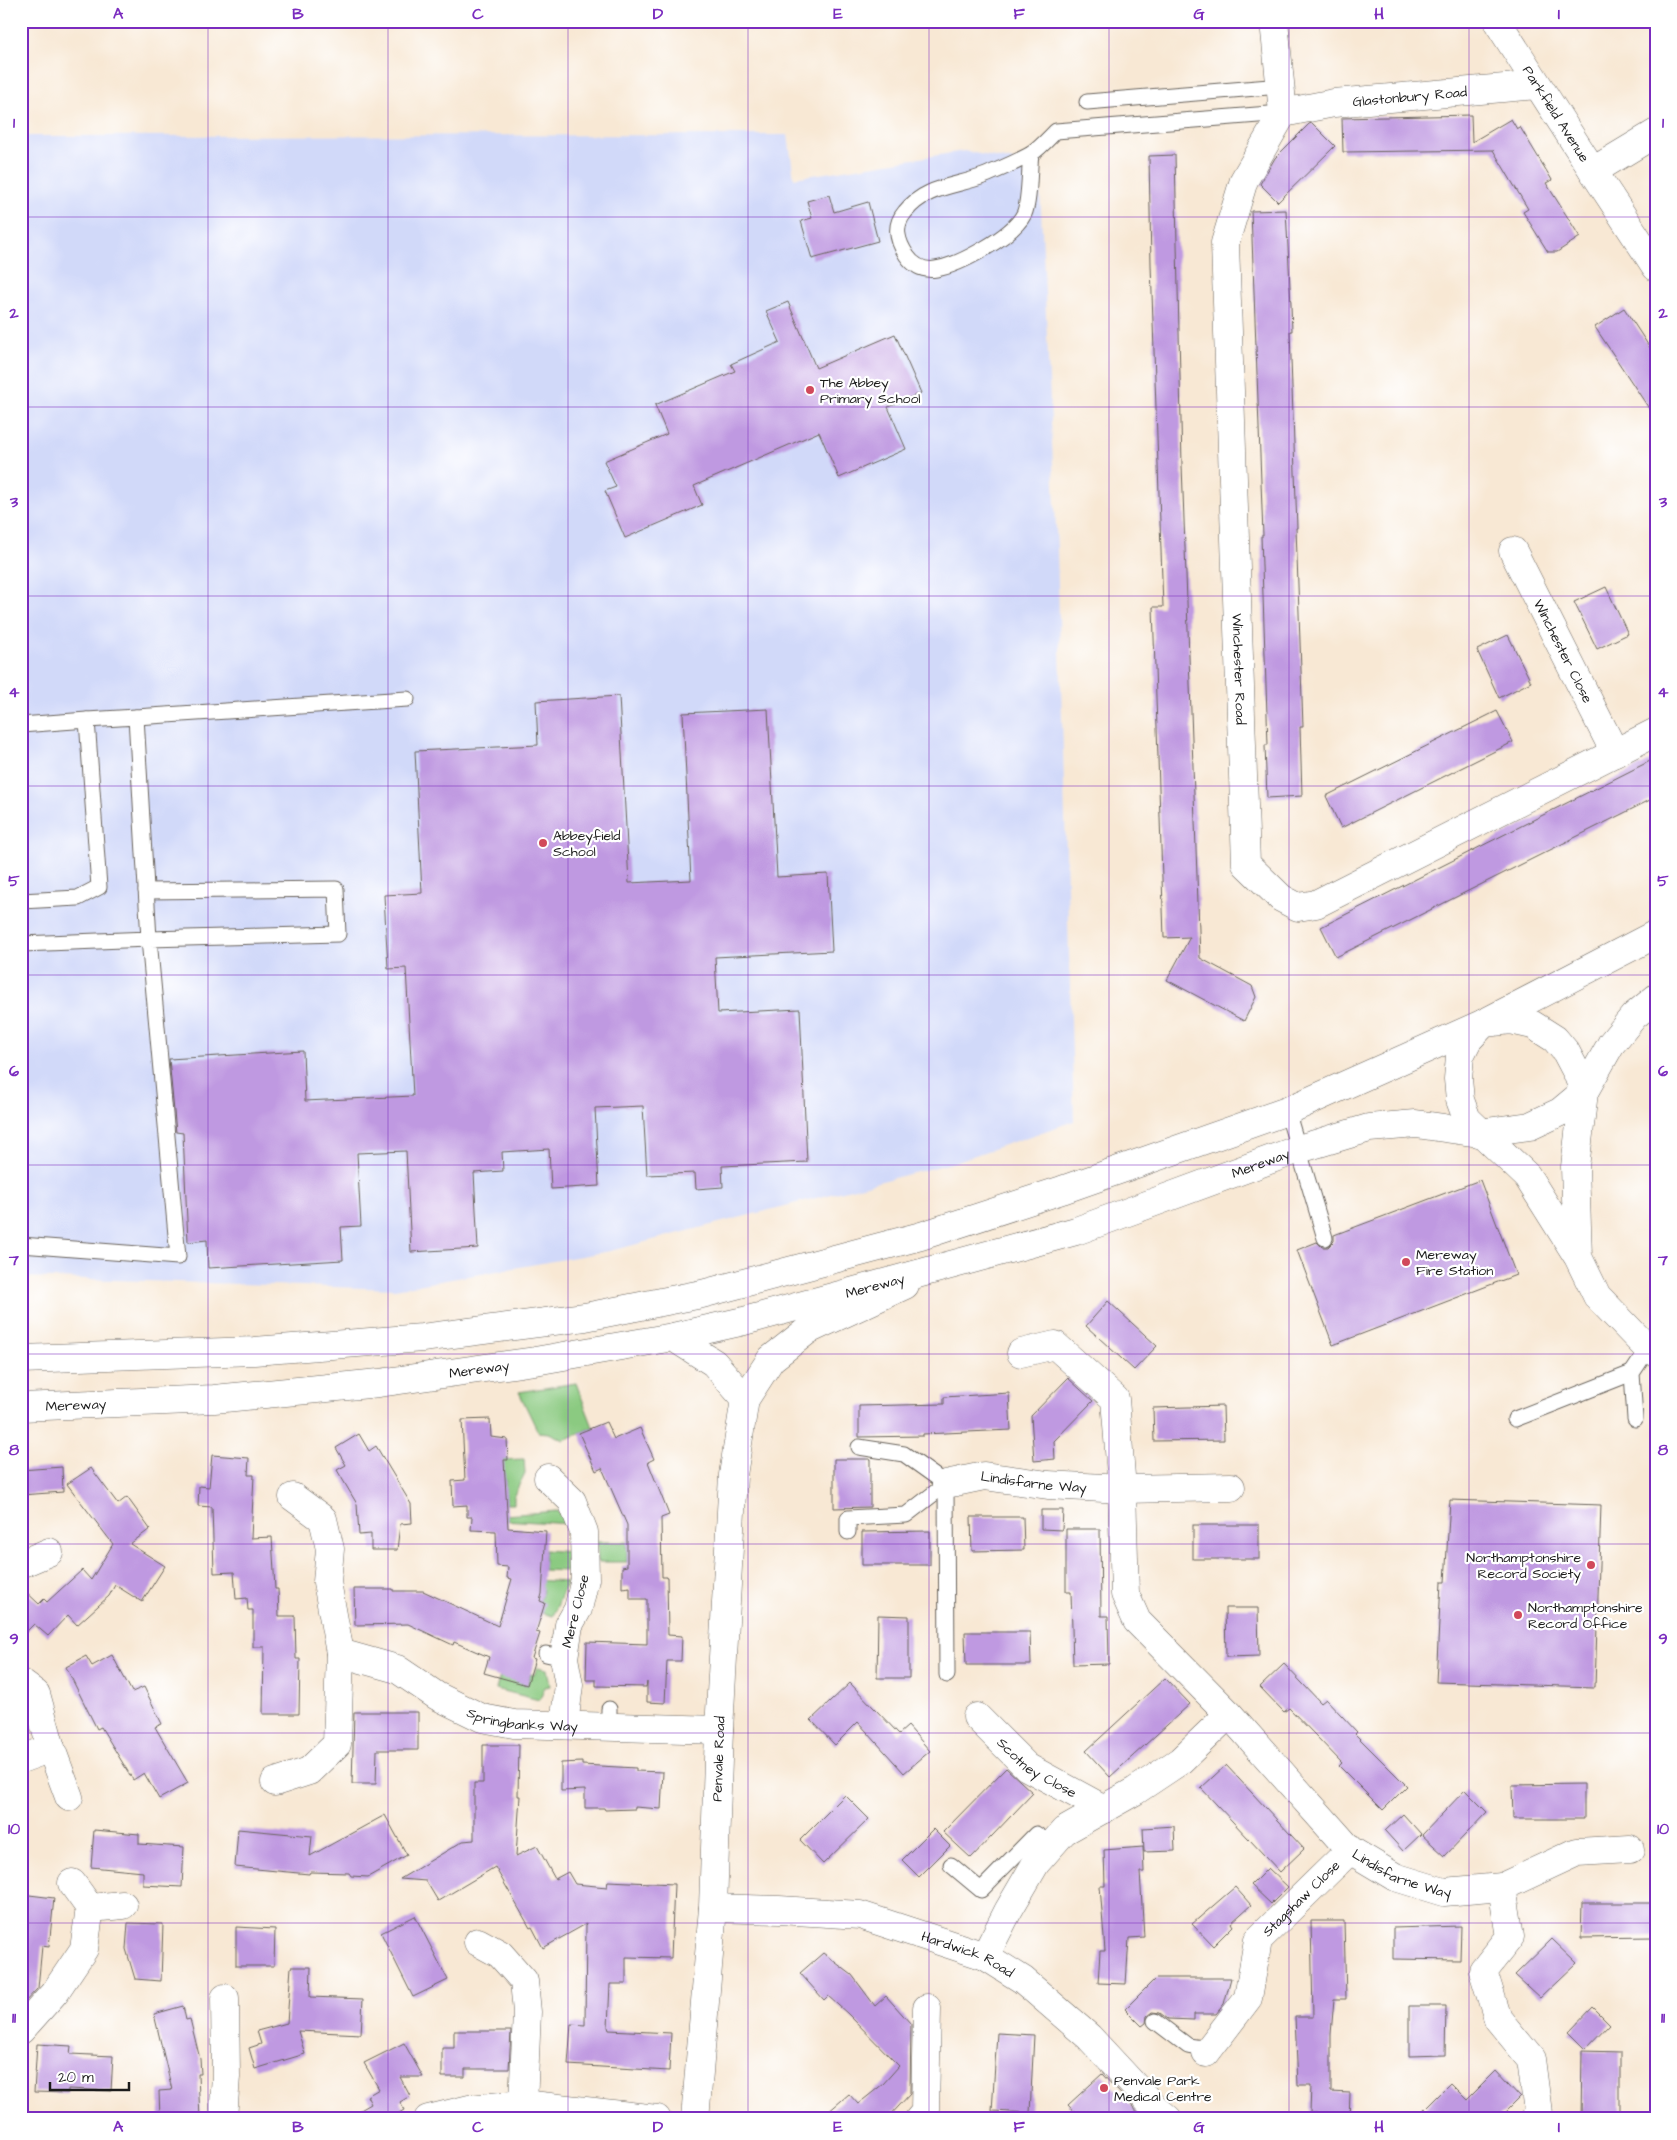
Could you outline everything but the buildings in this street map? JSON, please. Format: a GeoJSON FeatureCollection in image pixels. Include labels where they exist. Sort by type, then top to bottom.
{"type":"FeatureCollection","features":[{"type":"Feature","properties":{"kind":"main road"},"geometry":{"type":"LineString","coordinates":[[1274,21],[1282,86],[1283,113]]}},
{"type":"Feature","properties":{"kind":"main road","name":"Parkfield Avenue"},"geometry":{"type":"LineString","coordinates":[[1497,21],[1593,171],[1656,133]]}},
{"type":"Feature","properties":{"kind":"main road","name":"Glastonbury Road"},"geometry":{"type":"LineString","coordinates":[[1283,113],[1334,103],[1537,85]]}},
{"type":"Feature","properties":{"kind":"main road","name":"Winchester Road"},"geometry":{"type":"LineString","coordinates":[[1283,113],[1244,180],[1226,243],[1246,864],[1281,898],[1298,907],[1316,904],[1656,732]]}},
{"type":"Feature","properties":{"kind":"main road"},"geometry":{"type":"LineString","coordinates":[[1593,171],[1656,267]]}},
{"type":"Feature","properties":{"kind":"main road","name":"Winchester Close"},"geometry":{"type":"LineString","coordinates":[[1513,551],[1615,753]]}},
{"type":"Feature","properties":{"kind":"main road"},"geometry":{"type":"LineString","coordinates":[[21,1359],[254,1351],[422,1338],[585,1317],[702,1294],[921,1236],[1062,1190],[1287,1111],[1484,1023],[1656,934]]}},
{"type":"Feature","properties":{"kind":"main road","name":"Mereway"},"geometry":{"type":"LineString","coordinates":[[21,1407],[214,1399],[379,1384],[535,1361],[673,1337],[744,1321],[1076,1230],[1299,1149],[1369,1128],[1416,1124],[1479,1133],[1530,1126],[1560,1112],[1584,1092],[1611,1044],[1634,1016],[1656,998]]}},
{"type":"Feature","properties":{"kind":"main road"},"geometry":{"type":"LineString","coordinates":[[1578,1257],[1575,1167],[1584,1092],[1577,1073],[1566,1052],[1555,1039],[1533,1025],[1511,1020],[1484,1023],[1468,1040],[1460,1056],[1458,1079],[1460,1100],[1467,1119],[1479,1133],[1497,1146],[1527,1176],[1578,1257],[1597,1296],[1652,1351]]}},
{"type":"Feature","properties":{"kind":"main road"},"geometry":{"type":"LineString","coordinates":[[673,1337],[714,1363],[745,1399],[771,1359],[808,1330],[957,1262]]}},
{"type":"Feature","properties":{"kind":"main road","name":"Lindisfarne Way"},"geometry":{"type":"LineString","coordinates":[[1020,1353],[1055,1345],[1115,1399],[1122,1489],[1126,1594],[1137,1621],[1229,1714],[1350,1850],[1395,1877],[1444,1892],[1502,1886],[1578,1852],[1630,1850]]}},
{"type":"Feature","properties":{"kind":"main road","name":"Penvale Road"},"geometry":{"type":"LineString","coordinates":[[696,2119],[713,1908],[719,1730],[733,1475],[745,1399]]}},
{"type":"Feature","properties":{"kind":"main road","name":"Lindisfarne Way"},"geometry":{"type":"LineString","coordinates":[[946,1484],[984,1476],[1048,1484],[1122,1489],[1231,1487]]}},
{"type":"Feature","properties":{"kind":"main road","name":"Mere Close"},"geometry":{"type":"LineString","coordinates":[[548,1478],[572,1501],[586,1579],[578,1609],[555,1656],[569,1685],[564,1725]]}},
{"type":"Feature","properties":{"kind":"main road"},"geometry":{"type":"LineString","coordinates":[[275,1782],[309,1770],[338,1744],[340,1654],[327,1582],[330,1548],[323,1519],[293,1497]]}},
{"type":"Feature","properties":{"kind":"main road"},"geometry":{"type":"LineString","coordinates":[[21,1564],[49,1552]]}},
{"type":"Feature","properties":{"kind":"main road","name":"Springbanks Way"},"geometry":{"type":"LineString","coordinates":[[340,1654],[397,1669],[437,1696],[482,1718],[514,1724],[564,1725],[609,1718],[719,1730]]}},
{"type":"Feature","properties":{"kind":"main road"},"geometry":{"type":"LineString","coordinates":[[21,1683],[36,1694],[51,1748],[69,1797]]}},
{"type":"Feature","properties":{"kind":"main road"},"geometry":{"type":"LineString","coordinates":[[985,1956],[1036,1863],[1064,1831],[1136,1791],[1180,1761],[1229,1714]]}},
{"type":"Feature","properties":{"kind":"main road","name":"Scotney Close"},"geometry":{"type":"LineString","coordinates":[[977,1717],[1027,1767],[1104,1808]]}},
{"type":"Feature","properties":{"kind":"main road"},"geometry":{"type":"LineString","coordinates":[[21,1759],[51,1748]]}},
{"type":"Feature","properties":{"kind":"main road","name":"Stagshaw Close"},"geometry":{"type":"LineString","coordinates":[[1207,2051],[1248,1998],[1258,1940],[1350,1850]]}},
{"type":"Feature","properties":{"kind":"main road"},"geometry":{"type":"LineString","coordinates":[[21,2030],[55,1992],[84,1949],[90,1908],[72,1883]]}},
{"type":"Feature","properties":{"kind":"main road"},"geometry":{"type":"LineString","coordinates":[[1502,1886],[1510,1937],[1484,1970],[1498,2019],[1531,2059],[1538,2113],[1534,2119]]}},
{"type":"Feature","properties":{"kind":"main road"},"geometry":{"type":"LineString","coordinates":[[90,1908],[123,1905]]}},
{"type":"Feature","properties":{"kind":"main road","name":"Hardwick Road"},"geometry":{"type":"LineString","coordinates":[[713,1908],[860,1915],[985,1956],[1023,1980],[1089,2037],[1155,2108],[1168,2119]]}},
{"type":"Feature","properties":{"kind":"main road"},"geometry":{"type":"LineString","coordinates":[[478,1942],[500,1954],[524,1981],[527,2012],[523,2104]]}},
{"type":"Feature","properties":{"kind":"main road"},"geometry":{"type":"LineString","coordinates":[[223,2119],[226,2076],[225,1998]]}},
{"type":"Feature","properties":{"kind":"main road"},"geometry":{"type":"LineString","coordinates":[[919,2119],[925,2112],[927,2008]]}},
{"type":"Feature","properties":{"kind":"main road"},"geometry":{"type":"LineString","coordinates":[[428,2119],[469,2109],[523,2104],[657,2119]]}},
{"type":"Feature","properties":{"kind":"lane"},"geometry":{"type":"LineString","coordinates":[[1087,102],[1282,86]]}},
{"type":"Feature","properties":{"kind":"lane"},"geometry":{"type":"LineString","coordinates":[[1031,154],[1027,203],[1024,214],[1013,229],[993,244],[952,264],[935,269],[919,268],[908,259],[898,243],[897,234],[898,220],[912,203],[928,192],[984,176],[1031,154],[1056,132],[1283,113]]}},
{"type":"Feature","properties":{"kind":"lane"},"geometry":{"type":"LineString","coordinates":[[21,725],[407,699]]}},
{"type":"Feature","properties":{"kind":"lane"},"geometry":{"type":"LineString","coordinates":[[21,1245],[178,1257],[149,939],[136,718]]}},
{"type":"Feature","properties":{"kind":"lane"},"geometry":{"type":"LineString","coordinates":[[21,901],[78,898],[99,887],[87,720]]}},
{"type":"Feature","properties":{"kind":"lane"},"geometry":{"type":"LineString","coordinates":[[21,944],[338,934],[336,889],[146,891]]}},
{"type":"Feature","properties":{"kind":"lane"},"geometry":{"type":"LineString","coordinates":[[1287,1111],[1325,1238]]}},
{"type":"Feature","properties":{"kind":"lane"},"geometry":{"type":"LineString","coordinates":[[1515,1419],[1632,1373],[1652,1351]]}},
{"type":"Feature","properties":{"kind":"lane"},"geometry":{"type":"LineString","coordinates":[[1632,1373],[1636,1419]]}},
{"type":"Feature","properties":{"kind":"lane"},"geometry":{"type":"LineString","coordinates":[[859,1447],[904,1454],[946,1484]]}},
{"type":"Feature","properties":{"kind":"lane"},"geometry":{"type":"LineString","coordinates":[[848,1532],[848,1518],[906,1514],[946,1484]]}},
{"type":"Feature","properties":{"kind":"lane"},"geometry":{"type":"LineString","coordinates":[[946,1484],[947,1675]]}},
{"type":"Feature","properties":{"kind":"lane"},"geometry":{"type":"LineString","coordinates":[[951,1865],[981,1890],[1036,1834],[1052,1845]]}},
{"type":"Feature","properties":{"kind":"lane"},"geometry":{"type":"LineString","coordinates":[[1155,2021],[1188,2046],[1207,2051]]}},
{"type":"Feature","properties":{"kind":"shaded area","name":"Abbeyfield School"},"geometry":{"type":"Polygon","coordinates":[[[788,135],[794,178],[964,151],[1039,166],[1057,549],[1074,1121],[952,1163],[610,1251],[395,1289],[21,1277],[21,136],[788,135]]]}},
{"type":"Feature","properties":{"kind":"green space"},"geometry":{"type":"Polygon","coordinates":[[[576,1383],[593,1427],[564,1440],[549,1433],[538,1432],[519,1392],[576,1383]]]}},
{"type":"Feature","properties":{"kind":"green space"},"geometry":{"type":"Polygon","coordinates":[[[524,1459],[525,1473],[514,1495],[514,1504],[506,1504],[505,1479],[498,1460],[524,1459]]]}},
{"type":"Feature","properties":{"kind":"green space"},"geometry":{"type":"Polygon","coordinates":[[[557,1511],[570,1524],[504,1520],[505,1515],[557,1511]]]}},
{"type":"Feature","properties":{"kind":"green space"},"geometry":{"type":"Polygon","coordinates":[[[597,1542],[627,1542],[627,1562],[598,1562],[597,1542]]]}},
{"type":"Feature","properties":{"kind":"green space"},"geometry":{"type":"Polygon","coordinates":[[[545,1550],[570,1552],[568,1571],[543,1570],[545,1550]]]}},
{"type":"Feature","properties":{"kind":"green space"},"geometry":{"type":"Polygon","coordinates":[[[534,1580],[567,1582],[553,1616],[541,1613],[540,1601],[543,1590],[533,1587],[534,1580]]]}},
{"type":"Feature","properties":{"kind":"green space"},"geometry":{"type":"Polygon","coordinates":[[[537,1667],[547,1669],[550,1686],[544,1687],[543,1695],[539,1700],[496,1689],[500,1676],[527,1685],[531,1674],[534,1675],[537,1667]]]}},
{"type":"Feature","properties":{"kind":"place","name":"The Abbey Primary School"},"geometry":{"type":"Point","coordinates":[810,390]}},
{"type":"Feature","properties":{"kind":"place","name":"Abbeyfield School"},"geometry":{"type":"Point","coordinates":[543,843]}},
{"type":"Feature","properties":{"kind":"place","name":"Mereway Fire Station"},"geometry":{"type":"Point","coordinates":[1406,1262]}},
{"type":"Feature","properties":{"kind":"place","name":"Northamptonshire Record Society"},"geometry":{"type":"Point","coordinates":[1591,1565]}},
{"type":"Feature","properties":{"kind":"place","name":"Northamptonshire Record Office"},"geometry":{"type":"Point","coordinates":[1518,1615]}},
{"type":"Feature","properties":{"kind":"place","name":"Penvale Park Medical Centre"},"geometry":{"type":"Point","coordinates":[1104,2088]}}]}
